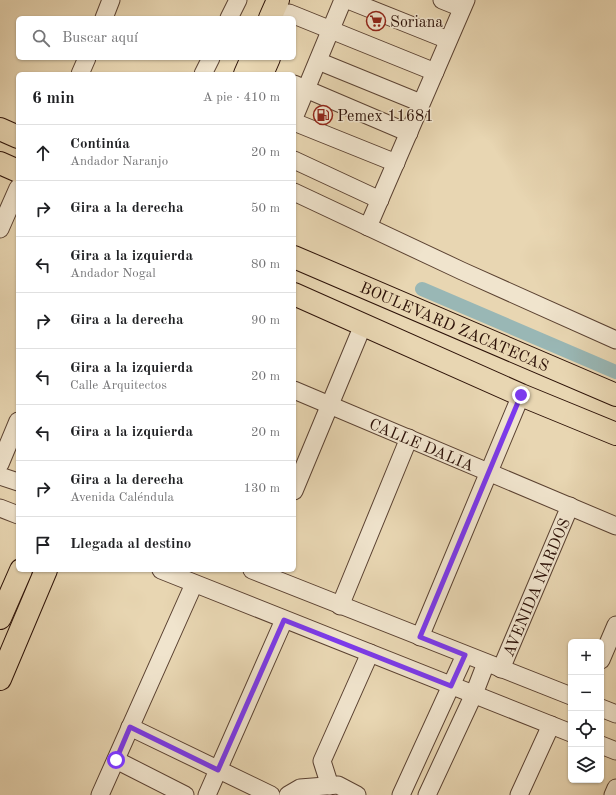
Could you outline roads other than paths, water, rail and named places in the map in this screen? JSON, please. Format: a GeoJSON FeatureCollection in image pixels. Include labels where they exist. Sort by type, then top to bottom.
{"type":"FeatureCollection","features":[{"type":"Feature","properties":{"kind":"main road"},"geometry":{"type":"LineString","coordinates":[[0,129],[16,135]]}},
{"type":"Feature","properties":{"kind":"main road"},"geometry":{"type":"LineString","coordinates":[[0,163],[16,170]]}},
{"type":"Feature","properties":{"kind":"main road","name":"BOULEVARD ZACATECAS"},"geometry":{"type":"LineString","coordinates":[[296,258],[616,395]]}},
{"type":"Feature","properties":{"kind":"main road"},"geometry":{"type":"LineString","coordinates":[[296,295],[521,395],[616,434]]}},
{"type":"Feature","properties":{"kind":"main road"},"geometry":{"type":"LineString","coordinates":[[0,618],[20,572]]}},
{"type":"Feature","properties":{"kind":"main road"},"geometry":{"type":"LineString","coordinates":[[0,678],[45,572]]}},
{"type":"Feature","properties":{"kind":"street"},"geometry":{"type":"LineString","coordinates":[[105,16],[111,0]]}},
{"type":"Feature","properties":{"kind":"street"},"geometry":{"type":"LineString","coordinates":[[230,16],[238,0]]}},
{"type":"Feature","properties":{"kind":"street"},"geometry":{"type":"LineString","coordinates":[[296,107],[300,86],[318,61],[343,0]]}},
{"type":"Feature","properties":{"kind":"street"},"geometry":{"type":"LineString","coordinates":[[348,0],[448,40]]}},
{"type":"Feature","properties":{"kind":"street"},"geometry":{"type":"LineString","coordinates":[[368,227],[464,4],[442,0]]}},
{"type":"Feature","properties":{"kind":"street"},"geometry":{"type":"LineString","coordinates":[[284,10],[435,72]]}},
{"type":"Feature","properties":{"kind":"street"},"geometry":{"type":"LineString","coordinates":[[81,72],[85,60]]}},
{"type":"Feature","properties":{"kind":"street"},"geometry":{"type":"LineString","coordinates":[[204,72],[210,60]]}},
{"type":"Feature","properties":{"kind":"street"},"geometry":{"type":"LineString","coordinates":[[318,61],[422,103]]}},
{"type":"Feature","properties":{"kind":"street"},"geometry":{"type":"LineString","coordinates":[[300,86],[409,133]]}},
{"type":"Feature","properties":{"kind":"street"},"geometry":{"type":"LineString","coordinates":[[296,123],[396,163]]}},
{"type":"Feature","properties":{"kind":"street"},"geometry":{"type":"LineString","coordinates":[[296,161],[380,200]]}},
{"type":"Feature","properties":{"kind":"street"},"geometry":{"type":"LineString","coordinates":[[0,229],[16,193]]}},
{"type":"Feature","properties":{"kind":"street"},"geometry":{"type":"LineString","coordinates":[[296,193],[462,271],[616,340]]}},
{"type":"Feature","properties":{"kind":"street"},"geometry":{"type":"LineString","coordinates":[[296,486],[363,325]]}},
{"type":"Feature","properties":{"kind":"street","name":"CALLE DALIA"},"geometry":{"type":"LineString","coordinates":[[296,391],[616,526]]}},
{"type":"Feature","properties":{"kind":"street"},"geometry":{"type":"LineString","coordinates":[[420,637],[521,395]]}},
{"type":"Feature","properties":{"kind":"street"},"geometry":{"type":"LineString","coordinates":[[0,464],[16,426]]}},
{"type":"Feature","properties":{"kind":"street"},"geometry":{"type":"LineString","coordinates":[[340,606],[409,438]]}},
{"type":"Feature","properties":{"kind":"street"},"geometry":{"type":"LineString","coordinates":[[0,476],[16,481]]}},
{"type":"Feature","properties":{"kind":"street","name":"AVENIDA NARDOS"},"geometry":{"type":"LineString","coordinates":[[428,795],[474,694],[494,666],[570,506]]}},
{"type":"Feature","properties":{"kind":"street"},"geometry":{"type":"LineString","coordinates":[[0,508],[16,514]]}},
{"type":"Feature","properties":{"kind":"street"},"geometry":{"type":"LineString","coordinates":[[166,572],[568,732]]}},
{"type":"Feature","properties":{"kind":"street"},"geometry":{"type":"LineString","coordinates":[[260,572],[340,606],[568,695]]}},
{"type":"Feature","properties":{"kind":"street"},"geometry":{"type":"LineString","coordinates":[[100,795],[194,584]]}},
{"type":"Feature","properties":{"kind":"street"},"geometry":{"type":"LineString","coordinates":[[207,795],[284,620]]}},
{"type":"Feature","properties":{"kind":"street"},"geometry":{"type":"LineString","coordinates":[[604,653],[616,625]]}},
{"type":"Feature","properties":{"kind":"street"},"geometry":{"type":"LineString","coordinates":[[327,790],[322,761],[370,653]]}},
{"type":"Feature","properties":{"kind":"street"},"geometry":{"type":"LineString","coordinates":[[401,795],[465,655]]}},
{"type":"Feature","properties":{"kind":"street"},"geometry":{"type":"LineString","coordinates":[[604,709],[616,714]]}},
{"type":"Feature","properties":{"kind":"street"},"geometry":{"type":"LineString","coordinates":[[519,795],[551,725]]}},
{"type":"Feature","properties":{"kind":"street"},"geometry":{"type":"LineString","coordinates":[[130,727],[271,795]]}},
{"type":"Feature","properties":{"kind":"street"},"geometry":{"type":"LineString","coordinates":[[604,746],[616,751]]}},
{"type":"Feature","properties":{"kind":"street"},"geometry":{"type":"LineString","coordinates":[[116,760],[185,795]]}},
{"type":"Feature","properties":{"kind":"street"},"geometry":{"type":"LineString","coordinates":[[288,795],[300,788],[327,790],[338,786],[357,795]]}},
{"type":"Feature","properties":{"kind":"street"},"geometry":{"type":"LineString","coordinates":[[613,795],[616,788]]}},
{"type":"Feature","properties":{"kind":"waterway"},"geometry":{"type":"LineString","coordinates":[[422,289],[616,372]]}},
{"type":"Feature","properties":{"kind":"place","name":"Soriana"},"geometry":{"type":"Point","coordinates":[376,21]}},
{"type":"Feature","properties":{"kind":"place","name":"Pemex 11681"},"geometry":{"type":"Point","coordinates":[323,115]}}]}
